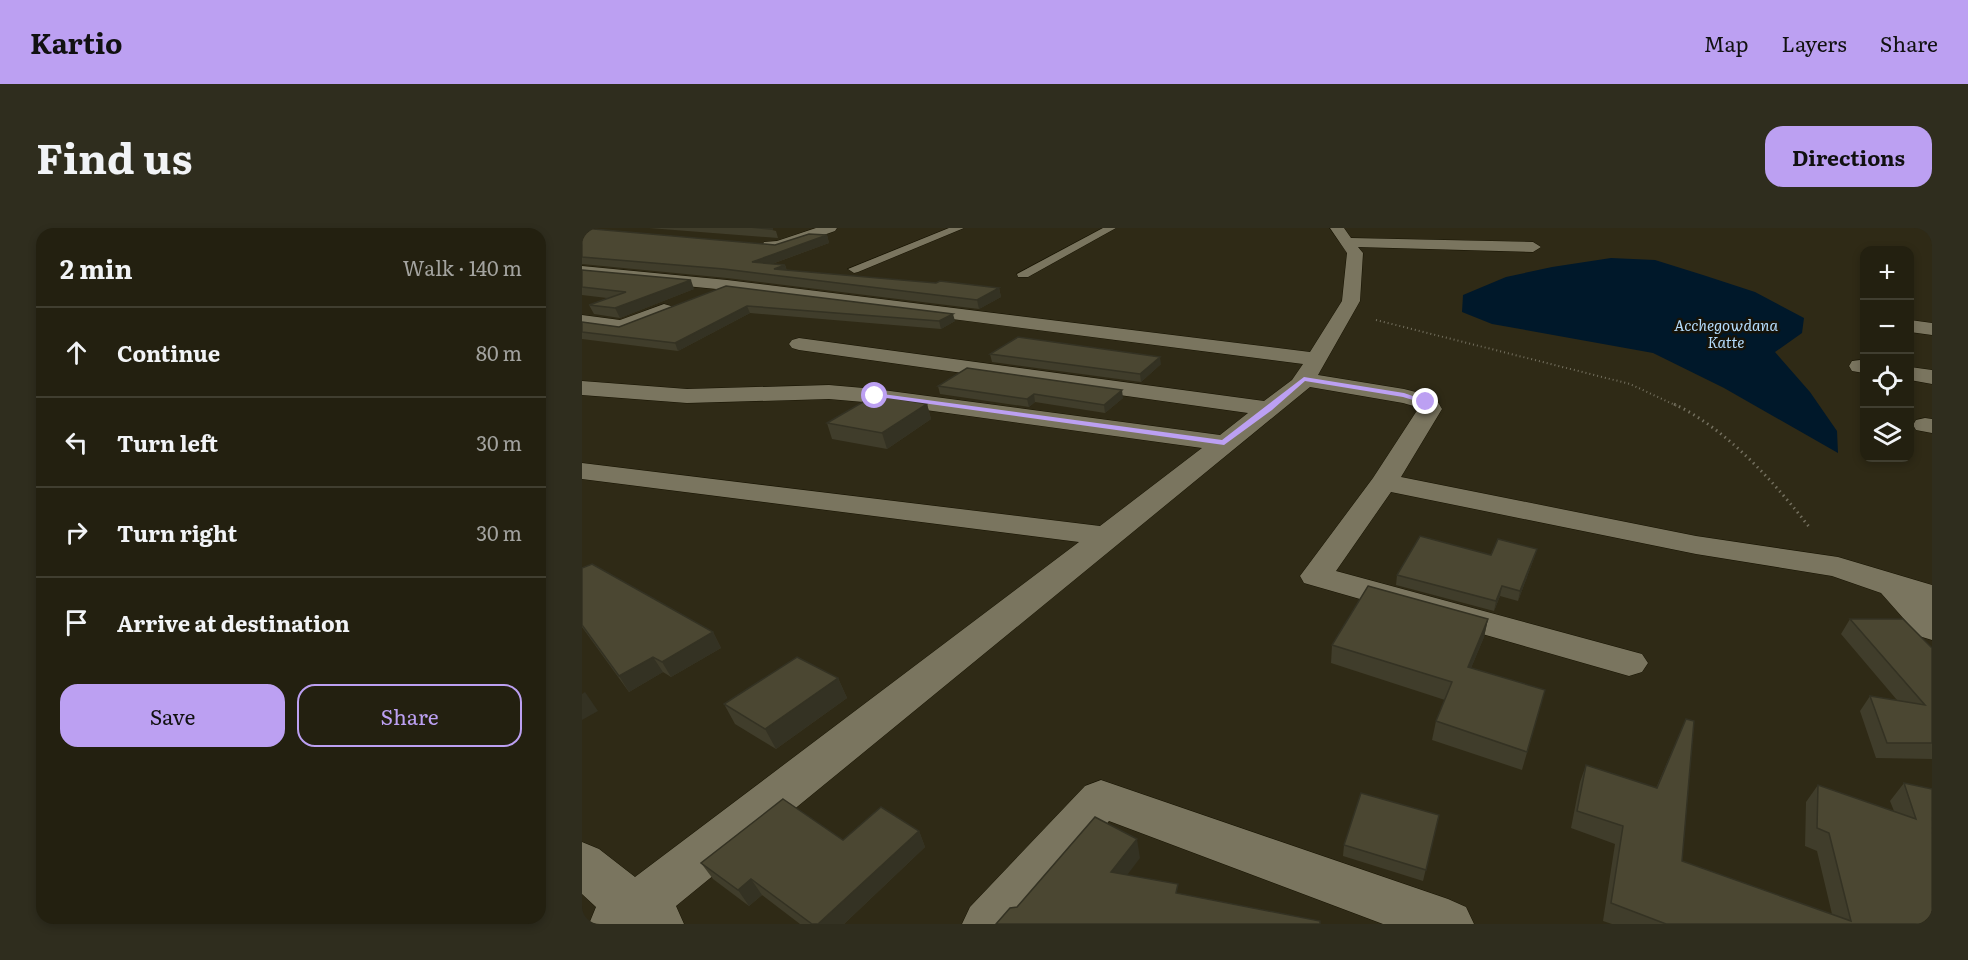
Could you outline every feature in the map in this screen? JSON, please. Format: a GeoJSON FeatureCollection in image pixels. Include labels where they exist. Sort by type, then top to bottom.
{"type":"FeatureCollection","features":[{"type":"Feature","properties":{"kind":"street"},"geometry":{"type":"LineString","coordinates":[[754,244],[778,246],[830,228]]}},
{"type":"Feature","properties":{"kind":"street"},"geometry":{"type":"LineString","coordinates":[[1342,235],[1533,247]]}},
{"type":"Feature","properties":{"kind":"street"},"geometry":{"type":"LineString","coordinates":[[582,864],[636,919],[1108,536],[1270,409],[1310,369],[1351,301],[1356,253],[1342,235]]}},
{"type":"Feature","properties":{"kind":"street"},"geometry":{"type":"LineString","coordinates":[[582,271],[727,285],[1310,369],[1426,402],[1430,410],[1384,482],[1316,576],[1629,663]]}},
{"type":"Feature","properties":{"kind":"street"},"geometry":{"type":"LineString","coordinates":[[592,342],[622,326],[727,285]]}},
{"type":"Feature","properties":{"kind":"street"},"geometry":{"type":"LineString","coordinates":[[582,321],[622,326]]}},
{"type":"Feature","properties":{"kind":"street"},"geometry":{"type":"LineString","coordinates":[[1914,327],[1932,329]]}},
{"type":"Feature","properties":{"kind":"street"},"geometry":{"type":"LineString","coordinates":[[799,345],[1270,409]]}},
{"type":"Feature","properties":{"kind":"street"},"geometry":{"type":"LineString","coordinates":[[1914,375],[1932,377]]}},
{"type":"Feature","properties":{"kind":"street"},"geometry":{"type":"LineString","coordinates":[[582,388],[687,396],[852,393],[1224,443]]}},
{"type":"Feature","properties":{"kind":"street"},"geometry":{"type":"LineString","coordinates":[[582,471],[1108,536]]}},
{"type":"Feature","properties":{"kind":"street"},"geometry":{"type":"LineString","coordinates":[[1384,482],[1696,545],[1838,567],[1893,586],[1932,596]]}},
{"type":"Feature","properties":{"kind":"street"},"geometry":{"type":"LineString","coordinates":[[1893,586],[1932,628]]}},
{"type":"Feature","properties":{"kind":"street"},"geometry":{"type":"LineString","coordinates":[[988,924],[1101,799],[1426,920]]}},
{"type":"Feature","properties":{"kind":"lane"},"geometry":{"type":"LineString","coordinates":[[854,269],[959,228]]}},
{"type":"Feature","properties":{"kind":"lane"},"geometry":{"type":"LineString","coordinates":[[1023,274],[1111,228]]}},
{"type":"Feature","properties":{"kind":"path"},"geometry":{"type":"LineString","coordinates":[[1351,301],[1370,308],[1375,320],[1630,384],[1697,415],[1774,482],[1838,567]]}},
{"type":"Feature","properties":{"kind":"water","name":"Acchegowdana Katte"},"geometry":{"type":"Polygon","coordinates":[[[1611,258],[1655,260],[1755,292],[1804,318],[1802,333],[1775,352],[1810,392],[1837,431],[1838,453],[1724,388],[1653,353],[1492,324],[1462,312],[1463,295],[1506,277],[1611,258]]]}},
{"type":"Feature","properties":{"kind":"building"},"geometry":{"type":"Polygon","coordinates":[[[582,228],[775,245],[809,234],[827,235],[752,262],[785,265],[774,269],[936,283],[940,281],[999,288],[977,300],[724,269],[582,257],[582,228]]]}},
{"type":"Feature","properties":{"kind":"building"},"geometry":{"type":"Polygon","coordinates":[[[582,270],[691,280],[615,308],[589,305],[626,292],[582,287],[582,270]]]}},
{"type":"Feature","properties":{"kind":"building"},"geometry":{"type":"Polygon","coordinates":[[[726,286],[953,314],[939,321],[747,306],[675,343],[582,332],[582,322],[619,327],[726,286]]]}},
{"type":"Feature","properties":{"kind":"building"},"geometry":{"type":"Polygon","coordinates":[[[1018,337],[1160,357],[1140,374],[990,354],[1018,337]]]}},
{"type":"Feature","properties":{"kind":"building"},"geometry":{"type":"Polygon","coordinates":[[[967,368],[1122,390],[1104,405],[1034,394],[1027,399],[938,386],[967,368]]]}},
{"type":"Feature","properties":{"kind":"building"},"geometry":{"type":"Polygon","coordinates":[[[875,395],[927,404],[882,433],[827,423],[875,395]]]}},
{"type":"Feature","properties":{"kind":"building"},"geometry":{"type":"Polygon","coordinates":[[[1420,536],[1491,555],[1498,539],[1537,549],[1520,591],[1502,586],[1496,601],[1397,575],[1420,536]]]}},
{"type":"Feature","properties":{"kind":"building"},"geometry":{"type":"Polygon","coordinates":[[[592,564],[713,632],[662,662],[653,657],[619,676],[582,625],[582,568],[592,564]]]}},
{"type":"Feature","properties":{"kind":"building"},"geometry":{"type":"Polygon","coordinates":[[[1368,586],[1488,619],[1468,667],[1545,690],[1527,752],[1436,721],[1452,682],[1332,645],[1368,586]]]}},
{"type":"Feature","properties":{"kind":"building"},"geometry":{"type":"Polygon","coordinates":[[[1850,619],[1903,619],[1932,648],[1932,743],[1887,743],[1870,696],[1925,705],[1850,619]]]}},
{"type":"Feature","properties":{"kind":"building"},"geometry":{"type":"Polygon","coordinates":[[[797,657],[838,678],[765,729],[724,704],[797,657]]]}},
{"type":"Feature","properties":{"kind":"building"},"geometry":{"type":"Polygon","coordinates":[[[1686,719],[1694,721],[1682,861],[1851,921],[1829,833],[1817,828],[1818,785],[1916,819],[1904,783],[1932,789],[1932,924],[1666,924],[1611,903],[1623,826],[1577,811],[1586,765],[1657,788],[1686,719]]]}},
{"type":"Feature","properties":{"kind":"building"},"geometry":{"type":"Polygon","coordinates":[[[1361,793],[1439,815],[1426,870],[1344,845],[1361,793]]]}},
{"type":"Feature","properties":{"kind":"building"},"geometry":{"type":"Polygon","coordinates":[[[783,799],[843,840],[881,807],[919,831],[818,924],[812,924],[751,879],[738,890],[701,863],[783,799]]]}},
{"type":"Feature","properties":{"kind":"building"},"geometry":{"type":"Polygon","coordinates":[[[1095,817],[1137,839],[1111,872],[1178,884],[1176,893],[1320,921],[1320,924],[996,924],[1010,908],[1017,907],[1095,817]]]}},
{"type":"Feature","properties":{"kind":"route"},"geometry":{"type":"LineString","coordinates":[[875,396],[1224,443],[1270,409],[1304,379],[1404,396],[1426,402]]}}]}
